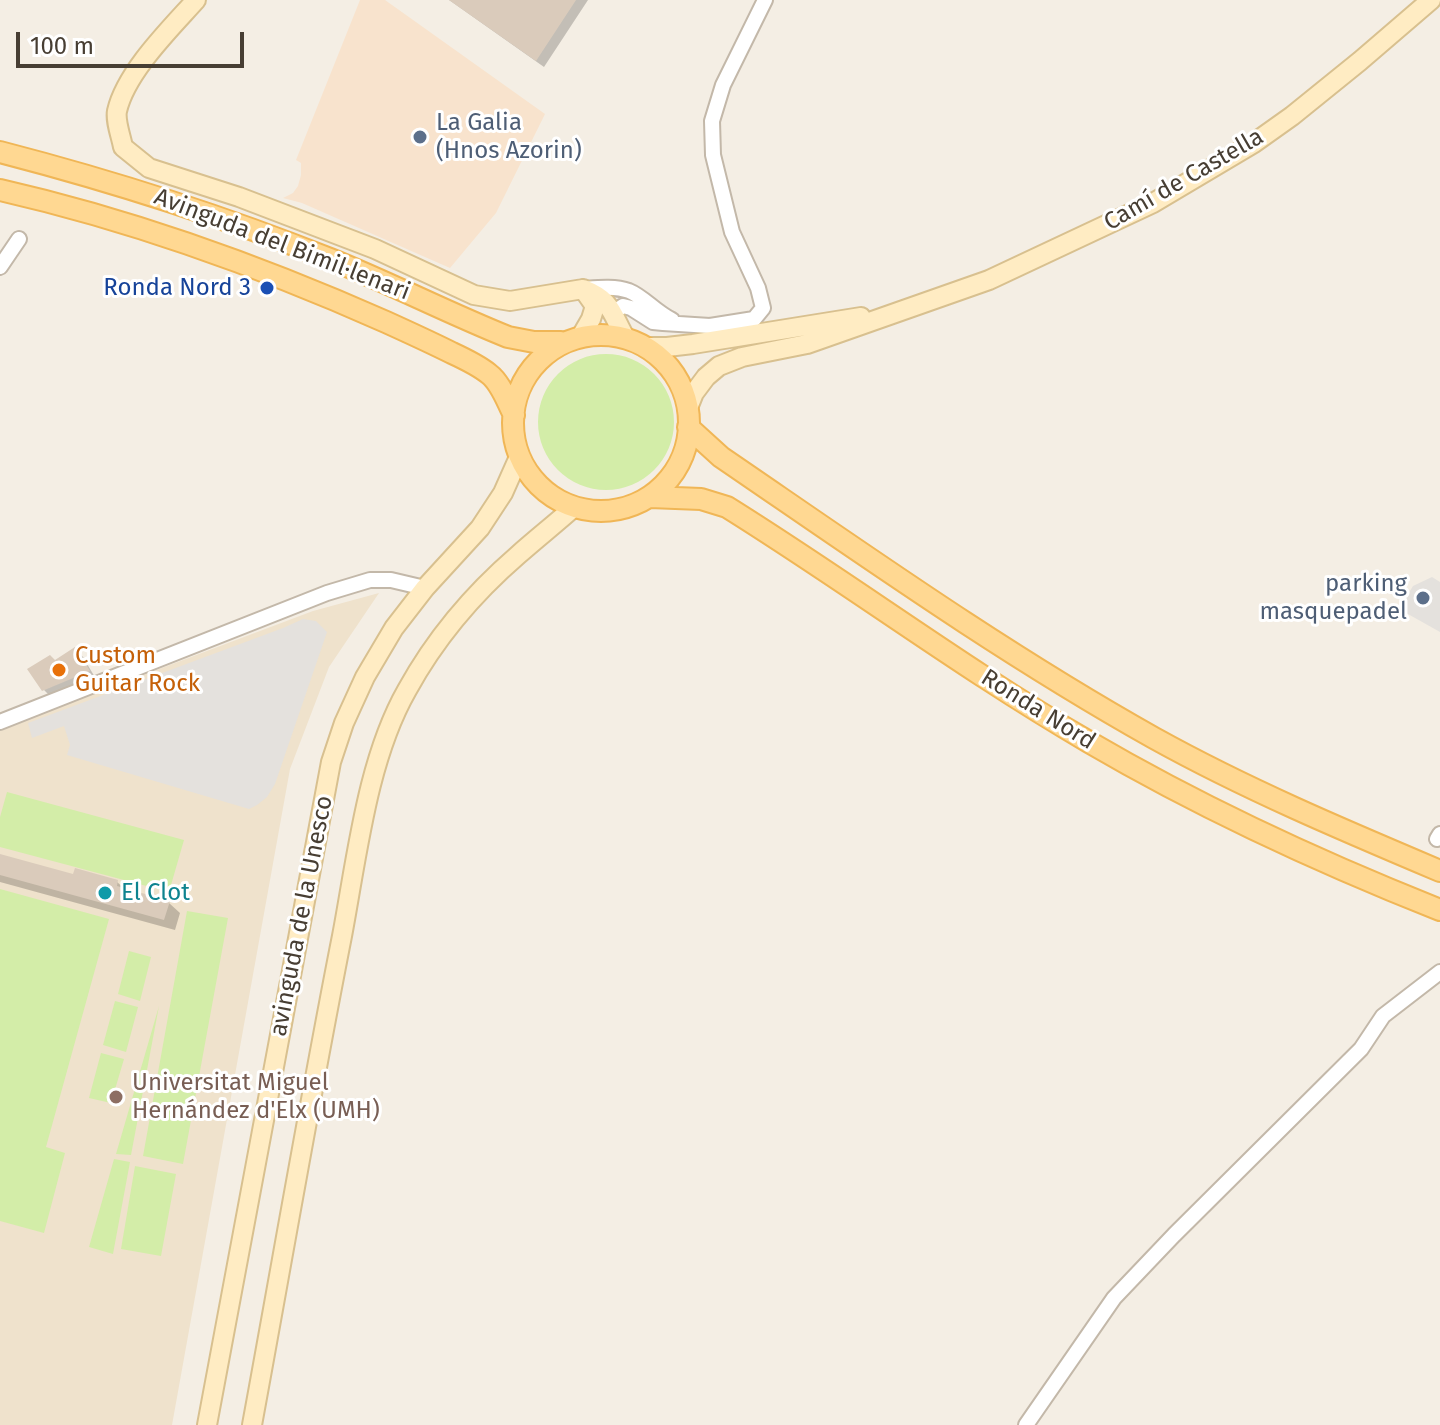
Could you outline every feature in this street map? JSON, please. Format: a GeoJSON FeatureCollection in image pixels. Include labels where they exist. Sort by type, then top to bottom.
{"type":"FeatureCollection","features":[{"type":"Feature","properties":{"kind":"main road"},"geometry":{"type":"LineString","coordinates":[[196,0],[128,82],[116,113],[123,147],[149,168],[239,197],[375,249],[474,295],[510,301],[583,289],[600,295],[635,343],[660,358],[681,382],[688,417],[688,434],[675,468],[650,497],[625,508],[573,508],[562,503],[531,480],[519,457],[515,440],[514,415],[528,374],[543,356],[571,340],[591,319],[595,306],[583,289]]}},
{"type":"Feature","properties":{"kind":"main road","name":"Camí de Castella"},"geometry":{"type":"LineString","coordinates":[[688,417],[694,393],[719,366],[742,357],[807,344],[989,280],[1153,203],[1254,143],[1292,116],[1431,0]]}},
{"type":"Feature","properties":{"kind":"main road","name":"Avinguda del Bimil·lenari"},"geometry":{"type":"LineString","coordinates":[[0,152],[73,171],[249,227],[508,337],[534,342],[571,340]]}},
{"type":"Feature","properties":{"kind":"main road","name":"Avinguda del Bimil·lenari"},"geometry":{"type":"LineString","coordinates":[[0,190],[98,215],[166,237],[353,307],[480,367],[495,380],[514,415]]}},
{"type":"Feature","properties":{"kind":"main road","name":"Camí de Castella"},"geometry":{"type":"LineString","coordinates":[[635,343],[667,347],[693,344],[907,310]]}},
{"type":"Feature","properties":{"kind":"main road"},"geometry":{"type":"LineString","coordinates":[[571,340],[599,336],[635,343]]}},
{"type":"Feature","properties":{"kind":"main road","name":"Ronda Nord"},"geometry":{"type":"LineString","coordinates":[[688,417],[721,457],[964,622],[1066,687],[1155,739],[1245,785],[1313,818],[1440,871]]}},
{"type":"Feature","properties":{"kind":"main road","name":"avinguda de la Unesco"},"geometry":{"type":"LineString","coordinates":[[207,1425],[331,762],[344,723],[365,677],[394,628],[425,588],[480,528],[503,493],[519,457]]}},
{"type":"Feature","properties":{"kind":"main road","name":"Ronda Nord"},"geometry":{"type":"LineString","coordinates":[[650,497],[701,499],[727,507],[981,675],[1090,743],[1266,836],[1365,881],[1440,910]]}},
{"type":"Feature","properties":{"kind":"main road","name":"avinguda de la Unesco"},"geometry":{"type":"LineString","coordinates":[[252,1425],[334,975],[372,782],[386,734],[406,691],[434,647],[466,606],[517,556],[573,508]]}},
{"type":"Feature","properties":{"kind":"street"},"geometry":{"type":"LineString","coordinates":[[614,318],[623,306],[653,322],[710,326],[754,319],[763,308],[758,288],[732,232],[713,155],[712,121],[723,85],[765,0]]}},
{"type":"Feature","properties":{"kind":"street"},"geometry":{"type":"LineString","coordinates":[[0,267],[19,239]]}},
{"type":"Feature","properties":{"kind":"street"},"geometry":{"type":"LineString","coordinates":[[583,289],[627,290],[659,314],[680,323]]}},
{"type":"Feature","properties":{"kind":"street"},"geometry":{"type":"LineString","coordinates":[[0,722],[327,593],[370,580],[391,580],[425,588]]}},
{"type":"Feature","properties":{"kind":"street"},"geometry":{"type":"LineString","coordinates":[[1026,1425],[1114,1298],[1361,1049],[1383,1016],[1440,972]]}},
{"type":"Feature","properties":{"kind":"shaded area","name":"La Galia (Hnos Azorin)"},"geometry":{"type":"Polygon","coordinates":[[[360,0],[385,0],[545,114],[496,213],[450,268],[302,203],[283,198],[298,186],[301,163],[296,160],[360,0]]]}},
{"type":"Feature","properties":{"kind":"shaded area","name":"parking masquepadel"},"geometry":{"type":"Polygon","coordinates":[[[1432,577],[1440,582],[1440,632],[1399,609],[1413,586],[1432,577]]]}},
{"type":"Feature","properties":{"kind":"shaded area","name":"Universitat Miguel Hernández d'Elx (UMH)"},"geometry":{"type":"Polygon","coordinates":[[[379,593],[329,667],[290,769],[172,1425],[0,1425],[0,729],[313,611],[379,593]]]}},
{"type":"Feature","properties":{"kind":"shaded area"},"geometry":{"type":"Polygon","coordinates":[[[303,619],[316,621],[327,632],[275,784],[267,797],[249,809],[67,755],[70,745],[64,726],[32,738],[28,723],[303,619]]]}},
{"type":"Feature","properties":{"kind":"green space"},"geometry":{"type":"Polygon","coordinates":[[[606,354],[632,359],[654,374],[669,396],[674,422],[669,448],[654,470],[632,485],[606,490],[580,485],[558,470],[543,448],[538,422],[543,396],[558,374],[580,359],[606,354]]]}},
{"type":"Feature","properties":{"kind":"green space"},"geometry":{"type":"Polygon","coordinates":[[[7,792],[184,840],[169,892],[0,847],[0,817],[7,792]]]}},
{"type":"Feature","properties":{"kind":"green space"},"geometry":{"type":"Polygon","coordinates":[[[0,889],[109,919],[46,1147],[65,1153],[44,1233],[0,1221],[0,889]]]}},
{"type":"Feature","properties":{"kind":"green space"},"geometry":{"type":"Polygon","coordinates":[[[187,911],[228,918],[183,1164],[143,1156],[187,911]]]}},
{"type":"Feature","properties":{"kind":"green space"},"geometry":{"type":"Polygon","coordinates":[[[129,951],[151,957],[140,1001],[118,994],[129,951]]]}},
{"type":"Feature","properties":{"kind":"green space"},"geometry":{"type":"Polygon","coordinates":[[[115,1001],[138,1007],[126,1052],[103,1045],[115,1001]]]}},
{"type":"Feature","properties":{"kind":"green space"},"geometry":{"type":"Polygon","coordinates":[[[159,1006],[131,1155],[116,1154],[159,1006]]]}},
{"type":"Feature","properties":{"kind":"green space"},"geometry":{"type":"Polygon","coordinates":[[[101,1053],[124,1059],[111,1103],[89,1098],[101,1053]]]}},
{"type":"Feature","properties":{"kind":"green space"},"geometry":{"type":"Polygon","coordinates":[[[114,1159],[130,1162],[113,1254],[89,1247],[114,1159]]]}},
{"type":"Feature","properties":{"kind":"green space"},"geometry":{"type":"Polygon","coordinates":[[[135,1166],[176,1174],[161,1256],[121,1249],[135,1166]]]}},
{"type":"Feature","properties":{"kind":"building"},"geometry":{"type":"Polygon","coordinates":[[[449,0],[576,0],[536,61],[449,0]]]}},
{"type":"Feature","properties":{"kind":"building","name":"Custom Guitar Rock"},"geometry":{"type":"Polygon","coordinates":[[[75,647],[90,671],[42,691],[27,669],[50,655],[55,660],[75,647]]]}},
{"type":"Feature","properties":{"kind":"building","name":"El Clot"},"geometry":{"type":"Polygon","coordinates":[[[0,854],[73,874],[75,868],[118,880],[117,886],[170,901],[164,920],[0,875],[0,854]]]}},
{"type":"Feature","properties":{"kind":"place","name":"La Galia (Hnos Azorin)"},"geometry":{"type":"Point","coordinates":[420,137]}},
{"type":"Feature","properties":{"kind":"place","name":"Ronda Nord 3"},"geometry":{"type":"Point","coordinates":[267,288]}},
{"type":"Feature","properties":{"kind":"place","name":"parking masquepadel"},"geometry":{"type":"Point","coordinates":[1423,598]}},
{"type":"Feature","properties":{"kind":"place","name":"Custom Guitar Rock"},"geometry":{"type":"Point","coordinates":[59,670]}},
{"type":"Feature","properties":{"kind":"place","name":"El Clot"},"geometry":{"type":"Point","coordinates":[105,893]}},
{"type":"Feature","properties":{"kind":"place","name":"Universitat Miguel Hernández d'Elx (UMH)"},"geometry":{"type":"Point","coordinates":[116,1097]}}]}
